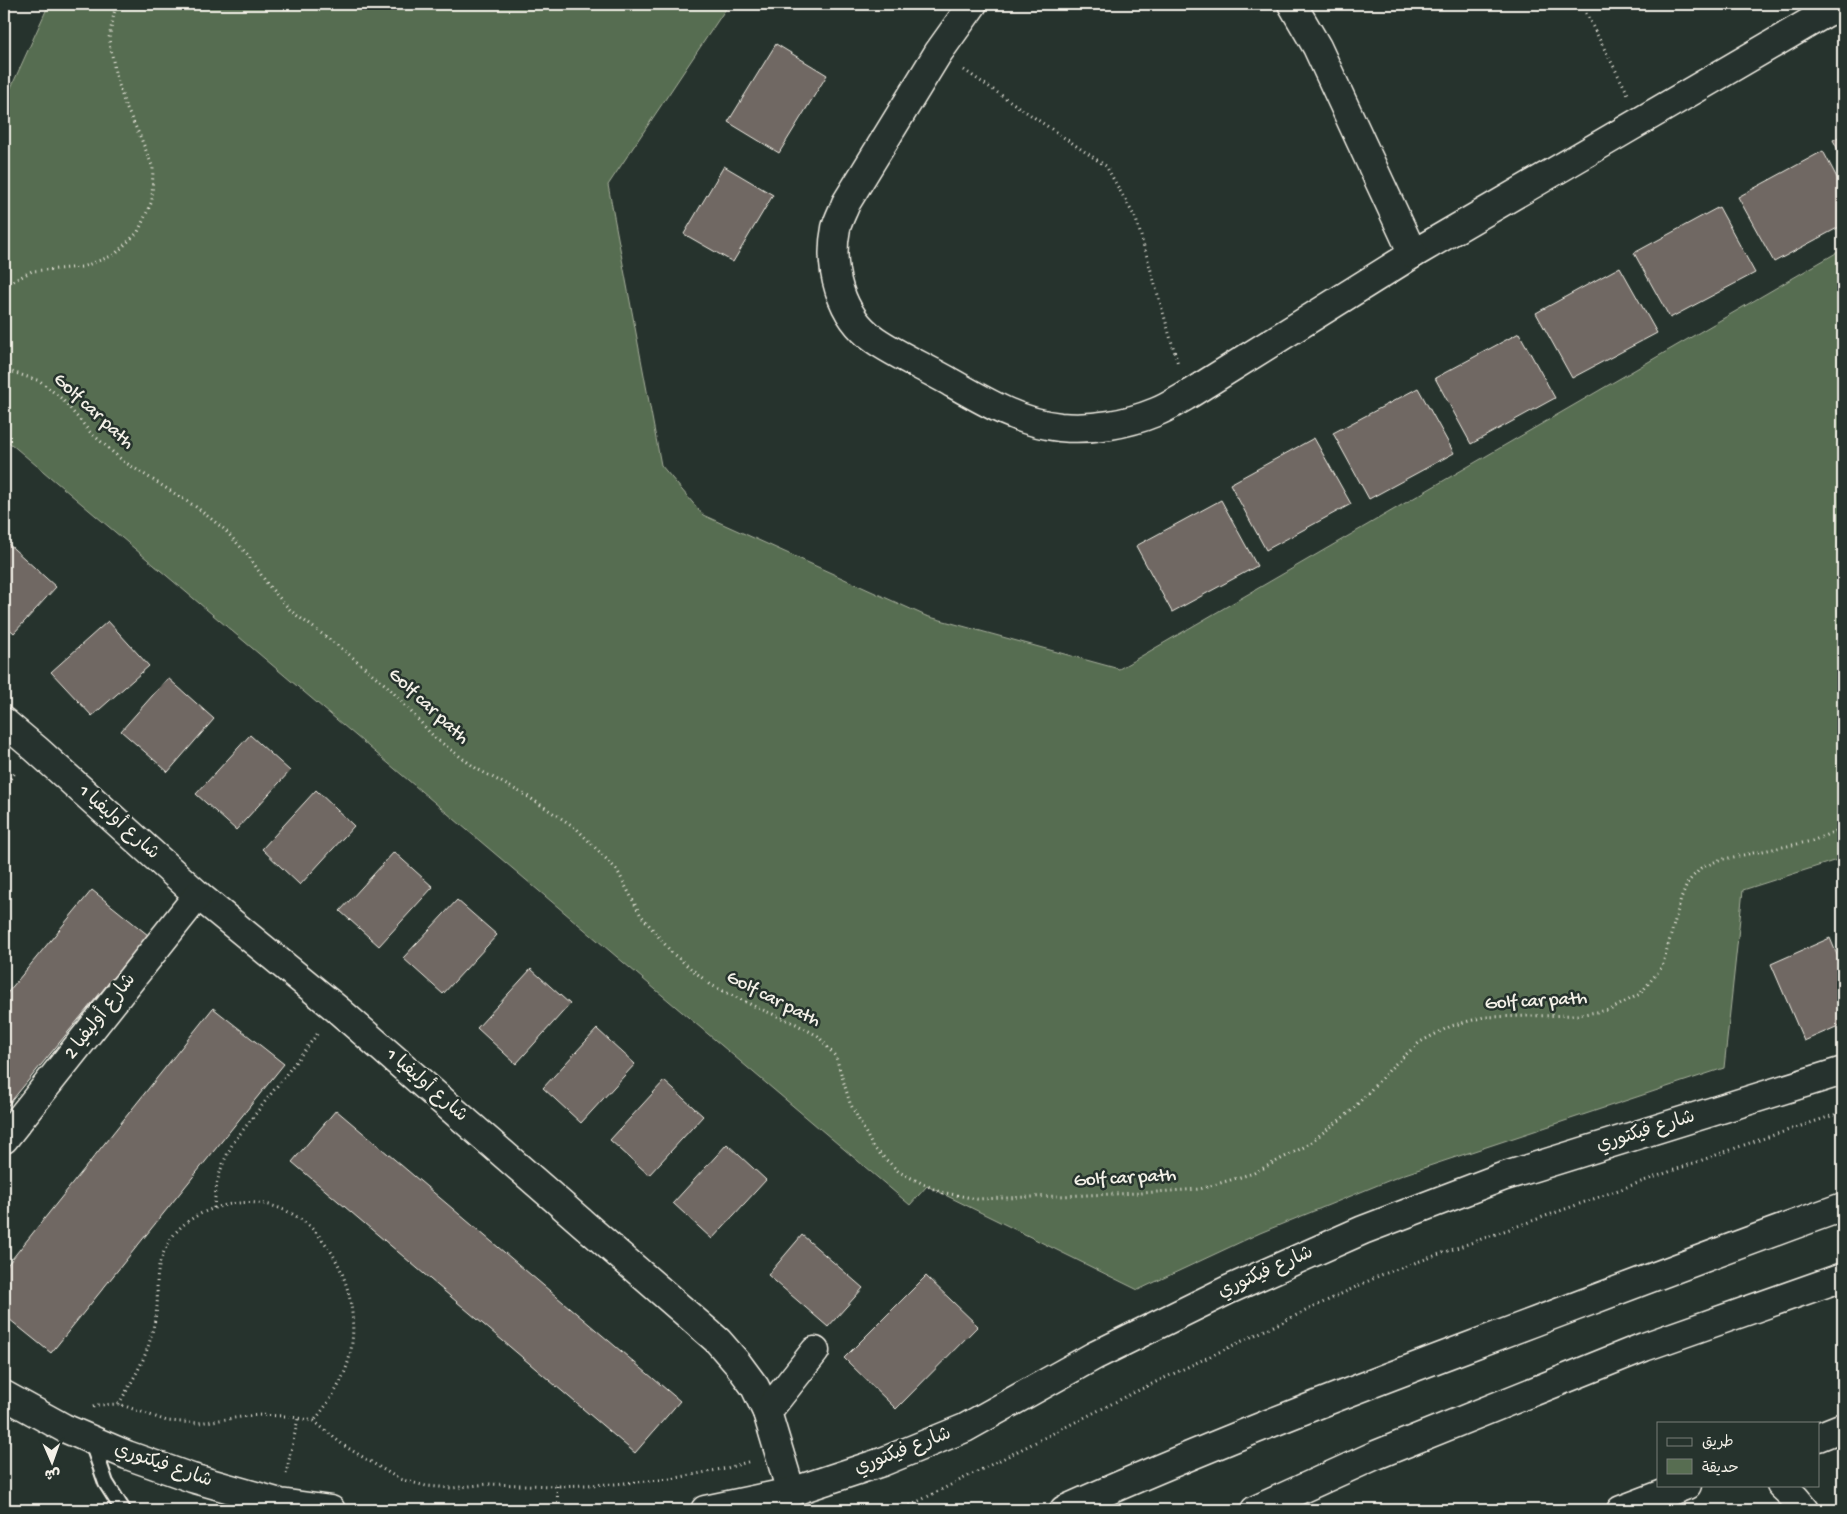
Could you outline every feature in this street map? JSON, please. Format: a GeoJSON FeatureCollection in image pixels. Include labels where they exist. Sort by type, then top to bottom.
{"type":"FeatureCollection","features":[{"type":"Feature","properties":{"kind":"street"},"geometry":{"type":"LineString","coordinates":[[973,4],[938,53],[846,203],[836,226],[833,251],[835,276],[843,300],[856,321],[874,339],[996,409],[1027,421],[1060,427],[1085,427],[1126,422],[1157,412],[1186,396],[1413,254],[1833,6]]}},
{"type":"Feature","properties":{"kind":"street"},"geometry":{"type":"LineString","coordinates":[[1292,4],[1317,47],[1413,254]]}},
{"type":"Feature","properties":{"kind":"street","name":"شارع أوليفيا 1"},"geometry":{"type":"LineString","coordinates":[[4,722],[198,895],[337,1009],[718,1341],[738,1364],[754,1387],[767,1412],[791,1492]]}},
{"type":"Feature","properties":{"kind":"street","name":"شارع أوليفيا 2"},"geometry":{"type":"LineString","coordinates":[[4,1139],[198,895]]}},
{"type":"Feature","properties":{"kind":"street","name":"شارع فيكتوري"},"geometry":{"type":"LineString","coordinates":[[705,1510],[791,1492],[882,1462],[965,1428],[1094,1356],[1210,1299],[1363,1230],[1502,1177],[1843,1071]]}},
{"type":"Feature","properties":{"kind":"street"},"geometry":{"type":"LineString","coordinates":[[1064,1510],[1153,1470],[1386,1378],[1843,1207]]}},
{"type":"Feature","properties":{"kind":"street"},"geometry":{"type":"LineString","coordinates":[[1255,1510],[1376,1455],[1644,1347],[1843,1277]]}},
{"type":"Feature","properties":{"kind":"street"},"geometry":{"type":"LineString","coordinates":[[767,1412],[815,1351]]}},
{"type":"Feature","properties":{"kind":"street","name":"شارع فيكتوري"},"geometry":{"type":"LineString","coordinates":[[4,1395],[64,1428],[127,1455],[192,1478],[247,1503],[280,1503],[331,1510]]}},
{"type":"Feature","properties":{"kind":"street"},"geometry":{"type":"LineString","coordinates":[[1621,1510],[1685,1486]]}},
{"type":"Feature","properties":{"kind":"street"},"geometry":{"type":"LineString","coordinates":[[1782,1486],[1805,1510]]}},
{"type":"Feature","properties":{"kind":"street"},"geometry":{"type":"LineString","coordinates":[[1810,1486],[1811,1510]]}},
{"type":"Feature","properties":{"kind":"lane"},"geometry":{"type":"LineString","coordinates":[[91,1439],[106,1483],[123,1510]]}},
{"type":"Feature","properties":{"kind":"path"},"geometry":{"type":"LineString","coordinates":[[4,286],[32,271],[82,267],[114,255],[138,232],[152,201],[153,168],[125,105],[114,72],[109,38],[116,4]]}},
{"type":"Feature","properties":{"kind":"path"},"geometry":{"type":"LineString","coordinates":[[1581,4],[1642,119]]}},
{"type":"Feature","properties":{"kind":"path"},"geometry":{"type":"LineString","coordinates":[[938,53],[1106,166],[1136,219],[1186,396]]}},
{"type":"Feature","properties":{"kind":"path","name":"Golf car path"},"geometry":{"type":"LineString","coordinates":[[4,367],[9,371],[40,381],[62,399],[90,432],[123,461],[196,507],[224,529],[248,555],[268,585],[291,611],[345,651],[388,687],[435,738],[476,770],[527,796],[576,828],[617,870],[640,914],[672,953],[711,985],[818,1036],[836,1057],[850,1103],[873,1147],[899,1172],[940,1192],[977,1199],[1141,1193],[1200,1189],[1254,1173],[1304,1147],[1349,1113],[1394,1065],[1420,1042],[1451,1026],[1484,1017],[1577,1015],[1610,1010],[1640,994],[1662,967],[1681,899],[1688,882],[1702,868],[1719,860],[1812,841],[1843,828]]}},
{"type":"Feature","properties":{"kind":"path"},"geometry":{"type":"LineString","coordinates":[[214,1208],[216,1183],[222,1162],[233,1143],[337,1009]]}},
{"type":"Feature","properties":{"kind":"path"},"geometry":{"type":"LineString","coordinates":[[901,1510],[1135,1392],[1380,1275],[1843,1112]]}},
{"type":"Feature","properties":{"kind":"path"},"geometry":{"type":"LineString","coordinates":[[119,1404],[136,1374],[150,1341],[157,1306],[158,1272],[164,1250],[177,1232],[194,1218],[214,1208],[242,1202],[265,1204],[287,1212],[307,1223],[324,1239],[337,1258],[351,1304],[353,1330],[350,1355],[342,1379],[330,1401],[314,1421]]}},
{"type":"Feature","properties":{"kind":"path"},"geometry":{"type":"LineString","coordinates":[[64,1428],[79,1413],[98,1405],[119,1404],[167,1421],[198,1423],[256,1415],[286,1416],[314,1421],[343,1445],[399,1479],[426,1486],[452,1488],[488,1484],[557,1486],[614,1484],[671,1478],[727,1468],[779,1453]]}},
{"type":"Feature","properties":{"kind":"path"},"geometry":{"type":"LineString","coordinates":[[280,1503],[298,1419]]}},
{"type":"Feature","properties":{"kind":"path"},"geometry":{"type":"LineString","coordinates":[[557,1486],[558,1510]]}},
{"type":"Feature","properties":{"kind":"green space"},"geometry":{"type":"Polygon","coordinates":[[[49,4],[729,4],[608,185],[661,465],[703,515],[926,616],[1119,669],[1843,249],[1843,858],[1743,890],[1724,1068],[1405,1174],[1260,1233],[1138,1290],[927,1186],[910,1205],[4,438],[4,103],[49,4]]]}},
{"type":"Feature","properties":{"kind":"building"},"geometry":{"type":"Polygon","coordinates":[[[776,44],[827,75],[779,153],[728,122],[776,44]]]}},
{"type":"Feature","properties":{"kind":"building"},"geometry":{"type":"Polygon","coordinates":[[[1843,135],[1843,159],[1833,140],[1843,135]]]}},
{"type":"Feature","properties":{"kind":"building"},"geometry":{"type":"Polygon","coordinates":[[[1823,151],[1843,189],[1843,225],[1774,262],[1738,197],[1823,151]]]}},
{"type":"Feature","properties":{"kind":"building"},"geometry":{"type":"Polygon","coordinates":[[[724,166],[773,195],[733,262],[684,234],[724,166]]]}},
{"type":"Feature","properties":{"kind":"building"},"geometry":{"type":"Polygon","coordinates":[[[1719,207],[1755,273],[1670,318],[1634,253],[1719,207]]]}},
{"type":"Feature","properties":{"kind":"building"},"geometry":{"type":"Polygon","coordinates":[[[1620,267],[1657,333],[1572,378],[1536,313],[1620,267]]]}},
{"type":"Feature","properties":{"kind":"building"},"geometry":{"type":"Polygon","coordinates":[[[1519,333],[1555,398],[1471,444],[1435,378],[1519,333]]]}},
{"type":"Feature","properties":{"kind":"building"},"geometry":{"type":"Polygon","coordinates":[[[1418,388],[1454,453],[1369,499],[1333,433],[1418,388]]]}},
{"type":"Feature","properties":{"kind":"building"},"geometry":{"type":"Polygon","coordinates":[[[1314,438],[1351,504],[1266,550],[1230,484],[1314,438]]]}},
{"type":"Feature","properties":{"kind":"building"},"geometry":{"type":"Polygon","coordinates":[[[1221,500],[1257,566],[1172,612],[1136,546],[1221,500]]]}},
{"type":"Feature","properties":{"kind":"building"},"geometry":{"type":"Polygon","coordinates":[[[4,540],[56,587],[14,633],[4,624],[4,540]]]}},
{"type":"Feature","properties":{"kind":"building"},"geometry":{"type":"Polygon","coordinates":[[[108,621],[149,666],[92,716],[51,672],[108,621]]]}},
{"type":"Feature","properties":{"kind":"building"},"geometry":{"type":"Polygon","coordinates":[[[168,678],[214,719],[168,772],[121,731],[168,678]]]}},
{"type":"Feature","properties":{"kind":"building"},"geometry":{"type":"Polygon","coordinates":[[[250,735],[290,771],[236,830],[196,794],[250,735]]]}},
{"type":"Feature","properties":{"kind":"building"},"geometry":{"type":"Polygon","coordinates":[[[316,790],[354,826],[300,885],[262,849],[316,790]]]}},
{"type":"Feature","properties":{"kind":"building"},"geometry":{"type":"Polygon","coordinates":[[[394,852],[433,887],[379,946],[340,911],[394,852]]]}},
{"type":"Feature","properties":{"kind":"building"},"geometry":{"type":"Polygon","coordinates":[[[92,890],[148,935],[4,1110],[4,997],[92,890]]]}},
{"type":"Feature","properties":{"kind":"building"},"geometry":{"type":"Polygon","coordinates":[[[457,900],[497,935],[443,994],[403,958],[457,900]]]}},
{"type":"Feature","properties":{"kind":"building"},"geometry":{"type":"Polygon","coordinates":[[[1830,938],[1843,969],[1843,1024],[1804,1041],[1771,964],[1830,938]]]}},
{"type":"Feature","properties":{"kind":"building"},"geometry":{"type":"Polygon","coordinates":[[[531,969],[570,1004],[516,1064],[477,1028],[531,969]]]}},
{"type":"Feature","properties":{"kind":"building"},"geometry":{"type":"Polygon","coordinates":[[[213,1008],[284,1064],[51,1353],[4,1315],[4,1269],[213,1008]]]}},
{"type":"Feature","properties":{"kind":"building"},"geometry":{"type":"Polygon","coordinates":[[[597,1029],[635,1064],[581,1123],[543,1088],[597,1029]]]}},
{"type":"Feature","properties":{"kind":"building"},"geometry":{"type":"Polygon","coordinates":[[[664,1081],[703,1116],[649,1175],[610,1140],[664,1081]]]}},
{"type":"Feature","properties":{"kind":"building"},"geometry":{"type":"Polygon","coordinates":[[[336,1110],[680,1401],[635,1453],[292,1162],[336,1110]]]}},
{"type":"Feature","properties":{"kind":"building"},"geometry":{"type":"Polygon","coordinates":[[[727,1144],[766,1180],[712,1239],[673,1203],[727,1144]]]}},
{"type":"Feature","properties":{"kind":"building"},"geometry":{"type":"Polygon","coordinates":[[[802,1235],[863,1288],[828,1327],[768,1275],[802,1235]]]}},
{"type":"Feature","properties":{"kind":"building"},"geometry":{"type":"Polygon","coordinates":[[[926,1276],[978,1326],[896,1409],[844,1358],[926,1276]]]}}]}
